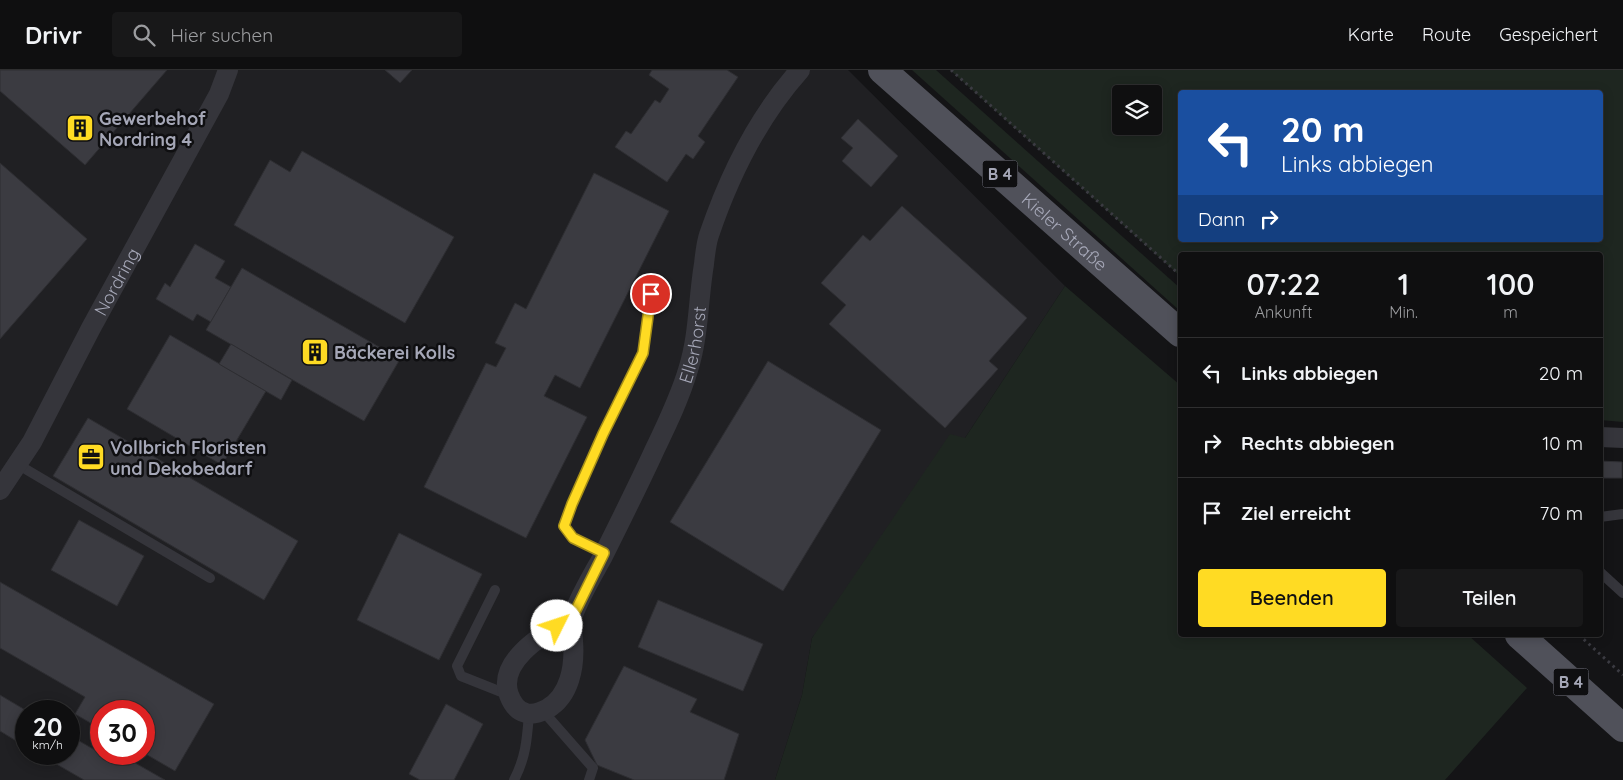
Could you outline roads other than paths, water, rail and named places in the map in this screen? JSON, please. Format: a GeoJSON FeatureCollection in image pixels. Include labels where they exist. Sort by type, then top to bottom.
{"type":"FeatureCollection","features":[{"type":"Feature","properties":{"kind":"main road","name":"Kieler Straße"},"geometry":{"type":"LineString","coordinates":[[882,70],[1178,331]]}},
{"type":"Feature","properties":{"kind":"main road","name":"B 4"},"geometry":{"type":"LineString","coordinates":[[1521,637],[1623,728]]}},
{"type":"Feature","properties":{"kind":"street","name":"Ellerhorst"},"geometry":{"type":"LineString","coordinates":[[536,712],[558,700],[564,692],[573,662],[572,618],[669,419],[688,371],[696,338],[700,288],[708,237],[741,157],[762,121],[800,70]]}},
{"type":"Feature","properties":{"kind":"street","name":"Nordring"},"geometry":{"type":"LineString","coordinates":[[0,490],[32,442],[91,328],[219,94],[224,72]]}},
{"type":"Feature","properties":{"kind":"street"},"geometry":{"type":"LineString","coordinates":[[1603,437],[1623,438]]}},
{"type":"Feature","properties":{"kind":"street"},"geometry":{"type":"LineString","coordinates":[[536,712],[526,713],[517,708],[511,701],[507,690],[511,669],[522,653],[542,635],[572,618]]}},
{"type":"Feature","properties":{"kind":"lane"},"geometry":{"type":"LineString","coordinates":[[604,553],[573,538],[564,526],[603,434],[643,353],[651,294]]}},
{"type":"Feature","properties":{"kind":"lane"},"geometry":{"type":"LineString","coordinates":[[17,464],[210,578]]}},
{"type":"Feature","properties":{"kind":"lane"},"geometry":{"type":"LineString","coordinates":[[1603,517],[1623,514]]}},
{"type":"Feature","properties":{"kind":"lane"},"geometry":{"type":"LineString","coordinates":[[1603,575],[1623,593]]}},
{"type":"Feature","properties":{"kind":"lane"},"geometry":{"type":"LineString","coordinates":[[494,590],[458,666],[461,676],[509,695]]}},
{"type":"Feature","properties":{"kind":"lane"},"geometry":{"type":"LineString","coordinates":[[514,780],[522,764],[527,738],[536,712],[593,768],[589,780]]}},
{"type":"Feature","properties":{"kind":"place","name":"Gewerbehof Nordring 4"},"geometry":{"type":"Point","coordinates":[80,128]}},
{"type":"Feature","properties":{"kind":"place","name":"Bäckerei Kolls"},"geometry":{"type":"Point","coordinates":[315,352]}},
{"type":"Feature","properties":{"kind":"place","name":"Vollbrich Floristen und Dekobedarf"},"geometry":{"type":"Point","coordinates":[91,457]}}]}
